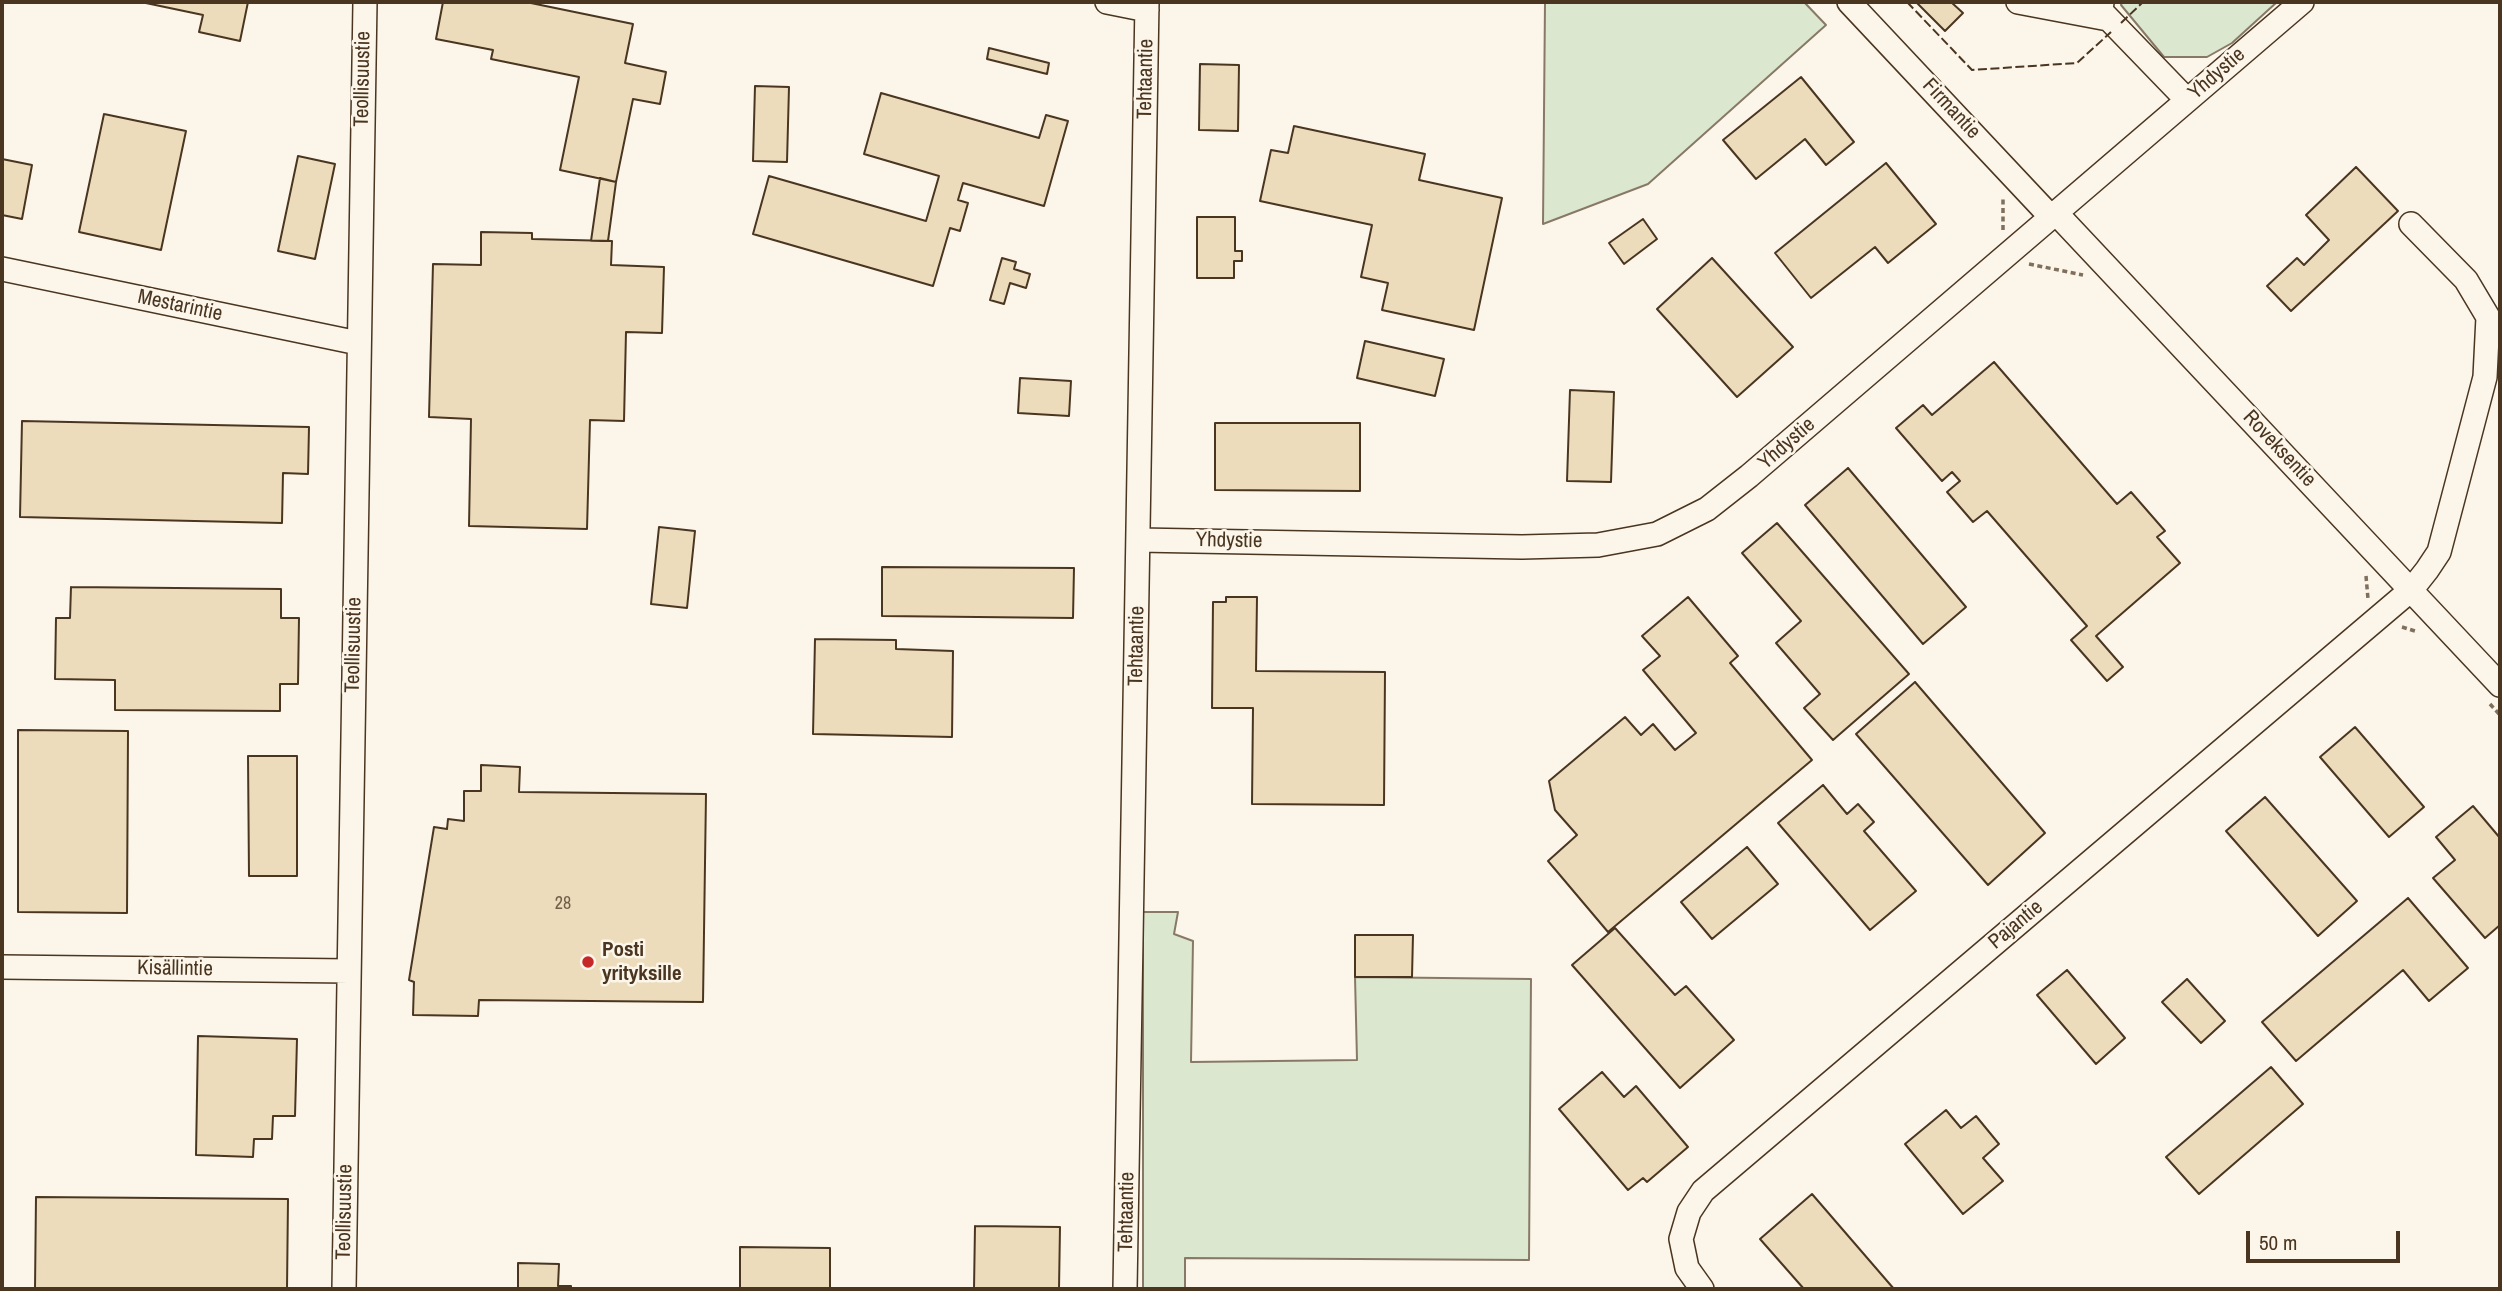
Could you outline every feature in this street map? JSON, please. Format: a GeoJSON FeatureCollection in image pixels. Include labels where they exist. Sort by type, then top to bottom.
{"type":"FeatureCollection","features":[{"type":"Feature","properties":{"kind":"street","name":"Teollisuustie"},"geometry":{"type":"LineString","coordinates":[[344,1289],[365,2]]}},
{"type":"Feature","properties":{"kind":"street"},"geometry":{"type":"LineString","coordinates":[[1107,2],[1147,6]]}},
{"type":"Feature","properties":{"kind":"street","name":"Firmantie"},"geometry":{"type":"LineString","coordinates":[[1849,2],[2053,215]]}},
{"type":"Feature","properties":{"kind":"street"},"geometry":{"type":"LineString","coordinates":[[2018,2],[2105,10],[2187,100]]}},
{"type":"Feature","properties":{"kind":"street","name":"Yhdystie"},"geometry":{"type":"LineString","coordinates":[[1139,540],[1522,547],[1598,545],[1657,534],[1707,509],[1749,476],[2302,2]]}},
{"type":"Feature","properties":{"kind":"street","name":"Tehtaantie"},"geometry":{"type":"LineString","coordinates":[[1125,1289],[1147,6]]}},
{"type":"Feature","properties":{"kind":"street","name":"Roveksentie"},"geometry":{"type":"LineString","coordinates":[[2053,215],[2412,589],[2491,691]]}},
{"type":"Feature","properties":{"kind":"street","name":"Pajantie"},"geometry":{"type":"LineString","coordinates":[[1702,1289],[1687,1268],[1681,1240],[1689,1212],[1703,1191],[2380,617],[2412,589],[2439,552],[2485,377],[2488,317],[2466,280],[2411,224]]}},
{"type":"Feature","properties":{"kind":"street","name":"Mestarintie"},"geometry":{"type":"LineString","coordinates":[[2,269],[358,343]]}},
{"type":"Feature","properties":{"kind":"street","name":"Kisällintie"},"geometry":{"type":"LineString","coordinates":[[2,967],[349,971]]}},
{"type":"Feature","properties":{"kind":"path"},"geometry":{"type":"LineString","coordinates":[[2003,190],[2003,238],[2024,263],[2083,275],[2093,285]]}},
{"type":"Feature","properties":{"kind":"path"},"geometry":{"type":"LineString","coordinates":[[2363,570],[2368,578],[2367,604],[2391,628],[2406,627],[2428,639]]}},
{"type":"Feature","properties":{"kind":"path"},"geometry":{"type":"LineString","coordinates":[[2491,691],[2500,715]]}},
{"type":"Feature","properties":{"kind":"green space"},"geometry":{"type":"Polygon","coordinates":[[[1545,2],[1804,2],[1826,25],[1648,184],[1543,224],[1545,2]]]}},
{"type":"Feature","properties":{"kind":"green space"},"geometry":{"type":"Polygon","coordinates":[[[2122,2],[2277,2],[2232,43],[2207,57],[2164,57],[2121,5],[2122,2]]]}},
{"type":"Feature","properties":{"kind":"green space"},"geometry":{"type":"Polygon","coordinates":[[[1143,912],[1178,912],[1174,934],[1193,941],[1191,1062],[1357,1060],[1355,977],[1531,979],[1529,1260],[1185,1258],[1185,1289],[1143,1289],[1143,912]]]}},
{"type":"Feature","properties":{"kind":"building"},"geometry":{"type":"Polygon","coordinates":[[[141,2],[248,2],[240,41],[199,32],[203,15],[141,2]]]}},
{"type":"Feature","properties":{"kind":"building"},"geometry":{"type":"Polygon","coordinates":[[[443,2],[526,2],[633,24],[625,63],[666,72],[660,104],[633,99],[616,182],[560,170],[579,77],[491,59],[493,50],[436,39],[443,2]]]}},
{"type":"Feature","properties":{"kind":"building"},"geometry":{"type":"Polygon","coordinates":[[[1916,2],[1951,2],[1963,13],[1945,31],[1916,2]]]}},
{"type":"Feature","properties":{"kind":"building"},"geometry":{"type":"Polygon","coordinates":[[[989,48],[1049,63],[1047,74],[987,59],[989,48]]]}},
{"type":"Feature","properties":{"kind":"building"},"geometry":{"type":"Polygon","coordinates":[[[1200,64],[1239,65],[1238,131],[1199,130],[1200,64]]]}},
{"type":"Feature","properties":{"kind":"building"},"geometry":{"type":"Polygon","coordinates":[[[1801,77],[1854,142],[1826,165],[1805,139],[1756,179],[1723,140],[1801,77]]]}},
{"type":"Feature","properties":{"kind":"building"},"geometry":{"type":"Polygon","coordinates":[[[755,86],[789,87],[787,162],[753,161],[755,86]]]}},
{"type":"Feature","properties":{"kind":"building"},"geometry":{"type":"Polygon","coordinates":[[[881,93],[1039,138],[1046,115],[1068,121],[1044,206],[963,183],[958,200],[968,203],[960,231],[950,228],[933,286],[753,234],[769,176],[926,221],[939,176],[864,154],[881,93]]]}},
{"type":"Feature","properties":{"kind":"building"},"geometry":{"type":"Polygon","coordinates":[[[104,114],[186,131],[161,250],[79,232],[104,114]]]}},
{"type":"Feature","properties":{"kind":"building"},"geometry":{"type":"Polygon","coordinates":[[[1294,126],[1425,154],[1419,180],[1502,198],[1474,330],[1382,310],[1388,283],[1361,277],[1372,225],[1260,201],[1271,150],[1288,153],[1294,126]]]}},
{"type":"Feature","properties":{"kind":"building"},"geometry":{"type":"Polygon","coordinates":[[[298,156],[335,164],[315,259],[278,251],[298,156]]]}},
{"type":"Feature","properties":{"kind":"building"},"geometry":{"type":"Polygon","coordinates":[[[2,159],[32,165],[22,219],[2,215],[2,159]]]}},
{"type":"Feature","properties":{"kind":"building"},"geometry":{"type":"Polygon","coordinates":[[[1886,163],[1936,224],[1888,263],[1875,247],[1811,298],[1775,253],[1886,163]]]}},
{"type":"Feature","properties":{"kind":"building"},"geometry":{"type":"Polygon","coordinates":[[[2356,167],[2398,211],[2291,311],[2267,286],[2297,258],[2304,265],[2329,240],[2306,215],[2356,167]]]}},
{"type":"Feature","properties":{"kind":"building"},"geometry":{"type":"Polygon","coordinates":[[[600,178],[616,182],[608,241],[591,241],[600,178]]]}},
{"type":"Feature","properties":{"kind":"building"},"geometry":{"type":"Polygon","coordinates":[[[1197,217],[1235,217],[1235,251],[1242,251],[1242,261],[1234,261],[1234,278],[1197,278],[1197,217]]]}},
{"type":"Feature","properties":{"kind":"building"},"geometry":{"type":"Polygon","coordinates":[[[1643,219],[1657,239],[1624,264],[1609,243],[1643,219]]]}},
{"type":"Feature","properties":{"kind":"building"},"geometry":{"type":"Polygon","coordinates":[[[481,232],[532,233],[532,239],[612,241],[611,265],[664,267],[662,333],[626,332],[624,421],[590,420],[587,529],[469,526],[471,419],[429,417],[433,264],[481,265],[481,232]]]}},
{"type":"Feature","properties":{"kind":"building"},"geometry":{"type":"Polygon","coordinates":[[[1002,258],[1016,262],[1014,269],[1030,274],[1026,288],[1010,283],[1004,304],[990,300],[1002,258]]]}},
{"type":"Feature","properties":{"kind":"building"},"geometry":{"type":"Polygon","coordinates":[[[1712,258],[1793,347],[1737,397],[1657,309],[1712,258]]]}},
{"type":"Feature","properties":{"kind":"building"},"geometry":{"type":"Polygon","coordinates":[[[1365,341],[1444,359],[1435,396],[1357,378],[1365,341]]]}},
{"type":"Feature","properties":{"kind":"building"},"geometry":{"type":"Polygon","coordinates":[[[1994,362],[2117,504],[2131,492],[2165,531],[2157,537],[2180,563],[2096,636],[2123,667],[2107,681],[2071,640],[2087,626],[1987,511],[1973,522],[1947,492],[1960,481],[1952,472],[1942,481],[1896,428],[1923,405],[1932,415],[1994,362]]]}},
{"type":"Feature","properties":{"kind":"building"},"geometry":{"type":"Polygon","coordinates":[[[1020,378],[1071,381],[1069,416],[1018,413],[1020,378]]]}},
{"type":"Feature","properties":{"kind":"building"},"geometry":{"type":"Polygon","coordinates":[[[1570,390],[1614,392],[1611,482],[1567,481],[1570,390]]]}},
{"type":"Feature","properties":{"kind":"building"},"geometry":{"type":"Polygon","coordinates":[[[22,421],[309,427],[308,474],[283,473],[282,523],[20,517],[22,421]]]}},
{"type":"Feature","properties":{"kind":"building"},"geometry":{"type":"Polygon","coordinates":[[[1215,423],[1360,423],[1360,491],[1215,490],[1215,423]]]}},
{"type":"Feature","properties":{"kind":"building"},"geometry":{"type":"Polygon","coordinates":[[[1848,468],[1966,607],[1923,644],[1805,505],[1848,468]]]}},
{"type":"Feature","properties":{"kind":"building"},"geometry":{"type":"Polygon","coordinates":[[[1777,523],[1909,674],[1833,740],[1804,708],[1820,694],[1776,643],[1801,621],[1742,553],[1777,523]]]}},
{"type":"Feature","properties":{"kind":"building"},"geometry":{"type":"Polygon","coordinates":[[[659,527],[695,531],[687,608],[651,604],[659,527]]]}},
{"type":"Feature","properties":{"kind":"building"},"geometry":{"type":"Polygon","coordinates":[[[882,567],[1074,568],[1073,618],[882,616],[882,567]]]}},
{"type":"Feature","properties":{"kind":"building"},"geometry":{"type":"Polygon","coordinates":[[[71,587],[281,589],[281,618],[299,618],[298,684],[280,684],[280,711],[115,710],[115,680],[55,679],[56,618],[70,618],[71,587]]]}},
{"type":"Feature","properties":{"kind":"building"},"geometry":{"type":"Polygon","coordinates":[[[1226,597],[1257,597],[1256,671],[1385,672],[1384,805],[1252,804],[1253,708],[1212,708],[1213,602],[1226,602],[1226,597]]]}},
{"type":"Feature","properties":{"kind":"building"},"geometry":{"type":"Polygon","coordinates":[[[1688,597],[1738,656],[1730,663],[1812,760],[1608,932],[1548,861],[1577,835],[1555,810],[1549,781],[1625,717],[1641,735],[1653,724],[1675,750],[1696,733],[1643,670],[1660,656],[1642,636],[1688,597]]]}},
{"type":"Feature","properties":{"kind":"building"},"geometry":{"type":"Polygon","coordinates":[[[815,639],[896,640],[896,649],[953,651],[952,737],[813,734],[815,639]]]}},
{"type":"Feature","properties":{"kind":"building"},"geometry":{"type":"Polygon","coordinates":[[[1915,682],[2045,833],[1988,885],[1856,734],[1915,682]]]}},
{"type":"Feature","properties":{"kind":"building"},"geometry":{"type":"Polygon","coordinates":[[[2355,727],[2424,807],[2389,837],[2320,757],[2355,727]]]}},
{"type":"Feature","properties":{"kind":"building"},"geometry":{"type":"Polygon","coordinates":[[[18,730],[128,731],[127,913],[18,912],[18,730]]]}},
{"type":"Feature","properties":{"kind":"building"},"geometry":{"type":"Polygon","coordinates":[[[248,756],[297,756],[297,876],[249,876],[248,756]]]}},
{"type":"Feature","properties":{"kind":"building","name":"Posti yrityksille"},"geometry":{"type":"Polygon","coordinates":[[[481,765],[520,767],[519,792],[706,794],[703,1002],[479,1000],[478,1016],[413,1015],[414,982],[409,980],[434,827],[447,829],[448,819],[464,821],[464,791],[481,791],[481,765]]]}},
{"type":"Feature","properties":{"kind":"building"},"geometry":{"type":"Polygon","coordinates":[[[1823,785],[1847,814],[1858,804],[1874,822],[1864,831],[1916,891],[1870,930],[1778,823],[1823,785]]]}},
{"type":"Feature","properties":{"kind":"building"},"geometry":{"type":"Polygon","coordinates":[[[2265,797],[2357,901],[2318,936],[2226,831],[2265,797]]]}},
{"type":"Feature","properties":{"kind":"building"},"geometry":{"type":"Polygon","coordinates":[[[2473,806],[2500,838],[2500,925],[2485,938],[2433,878],[2455,860],[2436,837],[2473,806]]]}},
{"type":"Feature","properties":{"kind":"building"},"geometry":{"type":"Polygon","coordinates":[[[1747,847],[1778,884],[1712,939],[1681,902],[1747,847]]]}},
{"type":"Feature","properties":{"kind":"building"},"geometry":{"type":"Polygon","coordinates":[[[2408,898],[2468,968],[2429,1001],[2403,970],[2296,1061],[2262,1022],[2408,898]]]}},
{"type":"Feature","properties":{"kind":"building"},"geometry":{"type":"Polygon","coordinates":[[[1615,928],[1675,995],[1686,986],[1734,1040],[1680,1088],[1572,965],[1615,928]]]}},
{"type":"Feature","properties":{"kind":"building"},"geometry":{"type":"Polygon","coordinates":[[[1355,935],[1413,935],[1412,977],[1355,977],[1355,935]]]}},
{"type":"Feature","properties":{"kind":"building"},"geometry":{"type":"Polygon","coordinates":[[[2067,970],[2125,1038],[2096,1064],[2037,995],[2067,970]]]}},
{"type":"Feature","properties":{"kind":"building"},"geometry":{"type":"Polygon","coordinates":[[[2187,979],[2225,1021],[2201,1043],[2162,1002],[2187,979]]]}},
{"type":"Feature","properties":{"kind":"building"},"geometry":{"type":"Polygon","coordinates":[[[198,1036],[297,1039],[295,1116],[273,1116],[272,1139],[254,1139],[253,1157],[196,1155],[198,1036]]]}},
{"type":"Feature","properties":{"kind":"building"},"geometry":{"type":"Polygon","coordinates":[[[2271,1067],[2303,1104],[2199,1194],[2166,1157],[2271,1067]]]}},
{"type":"Feature","properties":{"kind":"building"},"geometry":{"type":"Polygon","coordinates":[[[1602,1072],[1624,1097],[1636,1086],[1688,1147],[1647,1182],[1643,1178],[1628,1190],[1559,1109],[1602,1072]]]}},
{"type":"Feature","properties":{"kind":"building"},"geometry":{"type":"Polygon","coordinates":[[[1946,1110],[1961,1128],[1976,1116],[1999,1144],[1983,1158],[2003,1181],[1963,1214],[1905,1144],[1946,1110]]]}},
{"type":"Feature","properties":{"kind":"building"},"geometry":{"type":"Polygon","coordinates":[[[1812,1194],[1894,1289],[1804,1289],[1760,1239],[1812,1194]]]}},
{"type":"Feature","properties":{"kind":"building"},"geometry":{"type":"Polygon","coordinates":[[[36,1197],[288,1199],[287,1289],[35,1289],[36,1197]]]}},
{"type":"Feature","properties":{"kind":"building"},"geometry":{"type":"Polygon","coordinates":[[[975,1226],[1060,1227],[1059,1289],[974,1289],[975,1226]]]}},
{"type":"Feature","properties":{"kind":"building"},"geometry":{"type":"Polygon","coordinates":[[[740,1247],[830,1248],[830,1289],[740,1289],[740,1247]]]}},
{"type":"Feature","properties":{"kind":"building"},"geometry":{"type":"Polygon","coordinates":[[[518,1263],[559,1264],[558,1286],[571,1286],[571,1289],[474,1289],[518,1288],[518,1263]]]}},
{"type":"Feature","properties":{"kind":"fence"},"geometry":{"type":"LineString","coordinates":[[1907,2],[1972,70],[2077,63],[2111,32]]}},
{"type":"Feature","properties":{"kind":"fence"},"geometry":{"type":"LineString","coordinates":[[2121,23],[2143,2]]}},
{"type":"Feature","properties":{"kind":"place","name":"Posti yrityksille"},"geometry":{"type":"Point","coordinates":[588,962]}}]}
